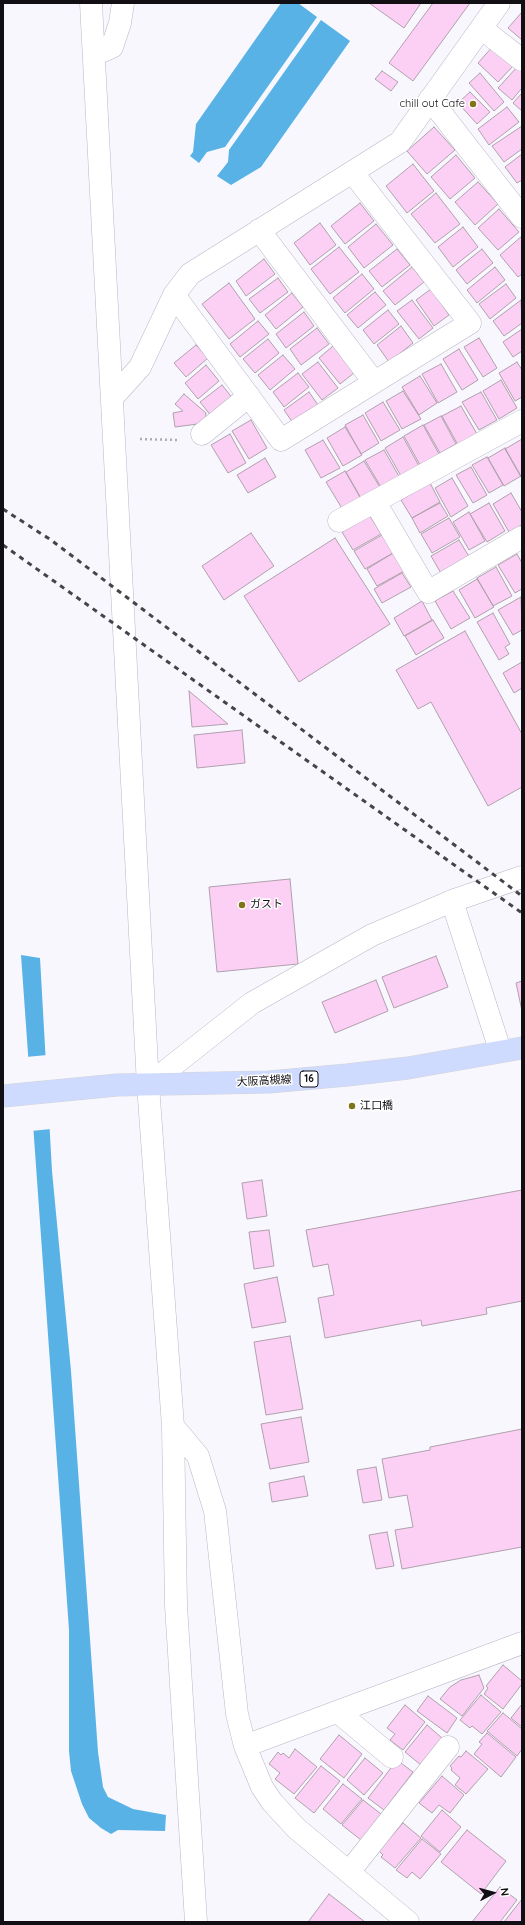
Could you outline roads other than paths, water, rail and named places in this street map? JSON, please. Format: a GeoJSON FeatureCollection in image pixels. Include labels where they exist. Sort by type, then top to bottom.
{"type":"FeatureCollection","features":[{"type":"Feature","properties":{"kind":"main road","name":"大阪高槻線"},"geometry":{"type":"LineString","coordinates":[[3,1096],[117,1086],[269,1082],[347,1075],[408,1068],[500,1050],[522,1048]]}},
{"type":"Feature","properties":{"kind":"street"},"geometry":{"type":"LineString","coordinates":[[92,3],[148,1085],[173,1426],[176,1605],[196,1922]]}},
{"type":"Feature","properties":{"kind":"street"},"geometry":{"type":"LineString","coordinates":[[94,55],[112,47],[120,23],[122,3]]}},
{"type":"Feature","properties":{"kind":"street"},"geometry":{"type":"LineString","coordinates":[[113,397],[140,367],[174,295],[190,274],[353,173],[400,142],[499,3]]}},
{"type":"Feature","properties":{"kind":"street"},"geometry":{"type":"LineString","coordinates":[[481,28],[522,60]]}},
{"type":"Feature","properties":{"kind":"street"},"geometry":{"type":"LineString","coordinates":[[430,99],[522,217]]}},
{"type":"Feature","properties":{"kind":"street"},"geometry":{"type":"LineString","coordinates":[[174,295],[281,440],[470,323],[353,173]]}},
{"type":"Feature","properties":{"kind":"street"},"geometry":{"type":"LineString","coordinates":[[259,230],[374,382]]}},
{"type":"Feature","properties":{"kind":"street"},"geometry":{"type":"LineString","coordinates":[[194,437],[249,396]]}},
{"type":"Feature","properties":{"kind":"street"},"geometry":{"type":"LineString","coordinates":[[339,521],[522,421]]}},
{"type":"Feature","properties":{"kind":"street"},"geometry":{"type":"LineString","coordinates":[[375,502],[428,592],[522,537]]}},
{"type":"Feature","properties":{"kind":"street"},"geometry":{"type":"LineString","coordinates":[[148,1085],[252,1003],[372,935],[452,901],[522,878]]}},
{"type":"Feature","properties":{"kind":"street"},"geometry":{"type":"LineString","coordinates":[[452,901],[500,1050]]}},
{"type":"Feature","properties":{"kind":"street"},"geometry":{"type":"LineString","coordinates":[[173,1426],[198,1456],[215,1511],[237,1714],[245,1746],[262,1787],[272,1802],[296,1828],[408,1922]]}},
{"type":"Feature","properties":{"kind":"street"},"geometry":{"type":"LineString","coordinates":[[245,1746],[519,1648]]}},
{"type":"Feature","properties":{"kind":"street"},"geometry":{"type":"LineString","coordinates":[[338,1712],[392,1757]]}},
{"type":"Feature","properties":{"kind":"street"},"geometry":{"type":"LineString","coordinates":[[349,1872],[448,1747]]}},
{"type":"Feature","properties":{"kind":"water"},"geometry":{"type":"Polygon","coordinates":[[[281,3],[298,3],[317,17],[225,147],[207,152],[199,163],[190,156],[193,152],[196,124],[281,3]]]}},
{"type":"Feature","properties":{"kind":"water"},"geometry":{"type":"Polygon","coordinates":[[[321,20],[350,41],[261,167],[231,185],[217,176],[228,162],[229,150],[321,20]]]}},
{"type":"Feature","properties":{"kind":"water"},"geometry":{"type":"Polygon","coordinates":[[[21,955],[40,958],[52,1171],[71,1371],[98,1752],[103,1787],[108,1797],[133,1809],[166,1815],[165,1831],[118,1830],[111,1834],[101,1828],[89,1818],[82,1804],[71,1771],[69,1751],[69,1630],[21,955]]]}},
{"type":"Feature","properties":{"kind":"railway"},"geometry":{"type":"LineString","coordinates":[[3,509],[51,540],[522,896]]}},
{"type":"Feature","properties":{"kind":"railway"},"geometry":{"type":"LineString","coordinates":[[3,545],[522,913]]}},
{"type":"Feature","properties":{"kind":"place","name":"chill out Cafe"},"geometry":{"type":"Point","coordinates":[473,104]}},
{"type":"Feature","properties":{"kind":"place","name":"ガスト"},"geometry":{"type":"Point","coordinates":[242,905]}},
{"type":"Feature","properties":{"kind":"place","name":"江口橋"},"geometry":{"type":"Point","coordinates":[352,1106]}}]}
